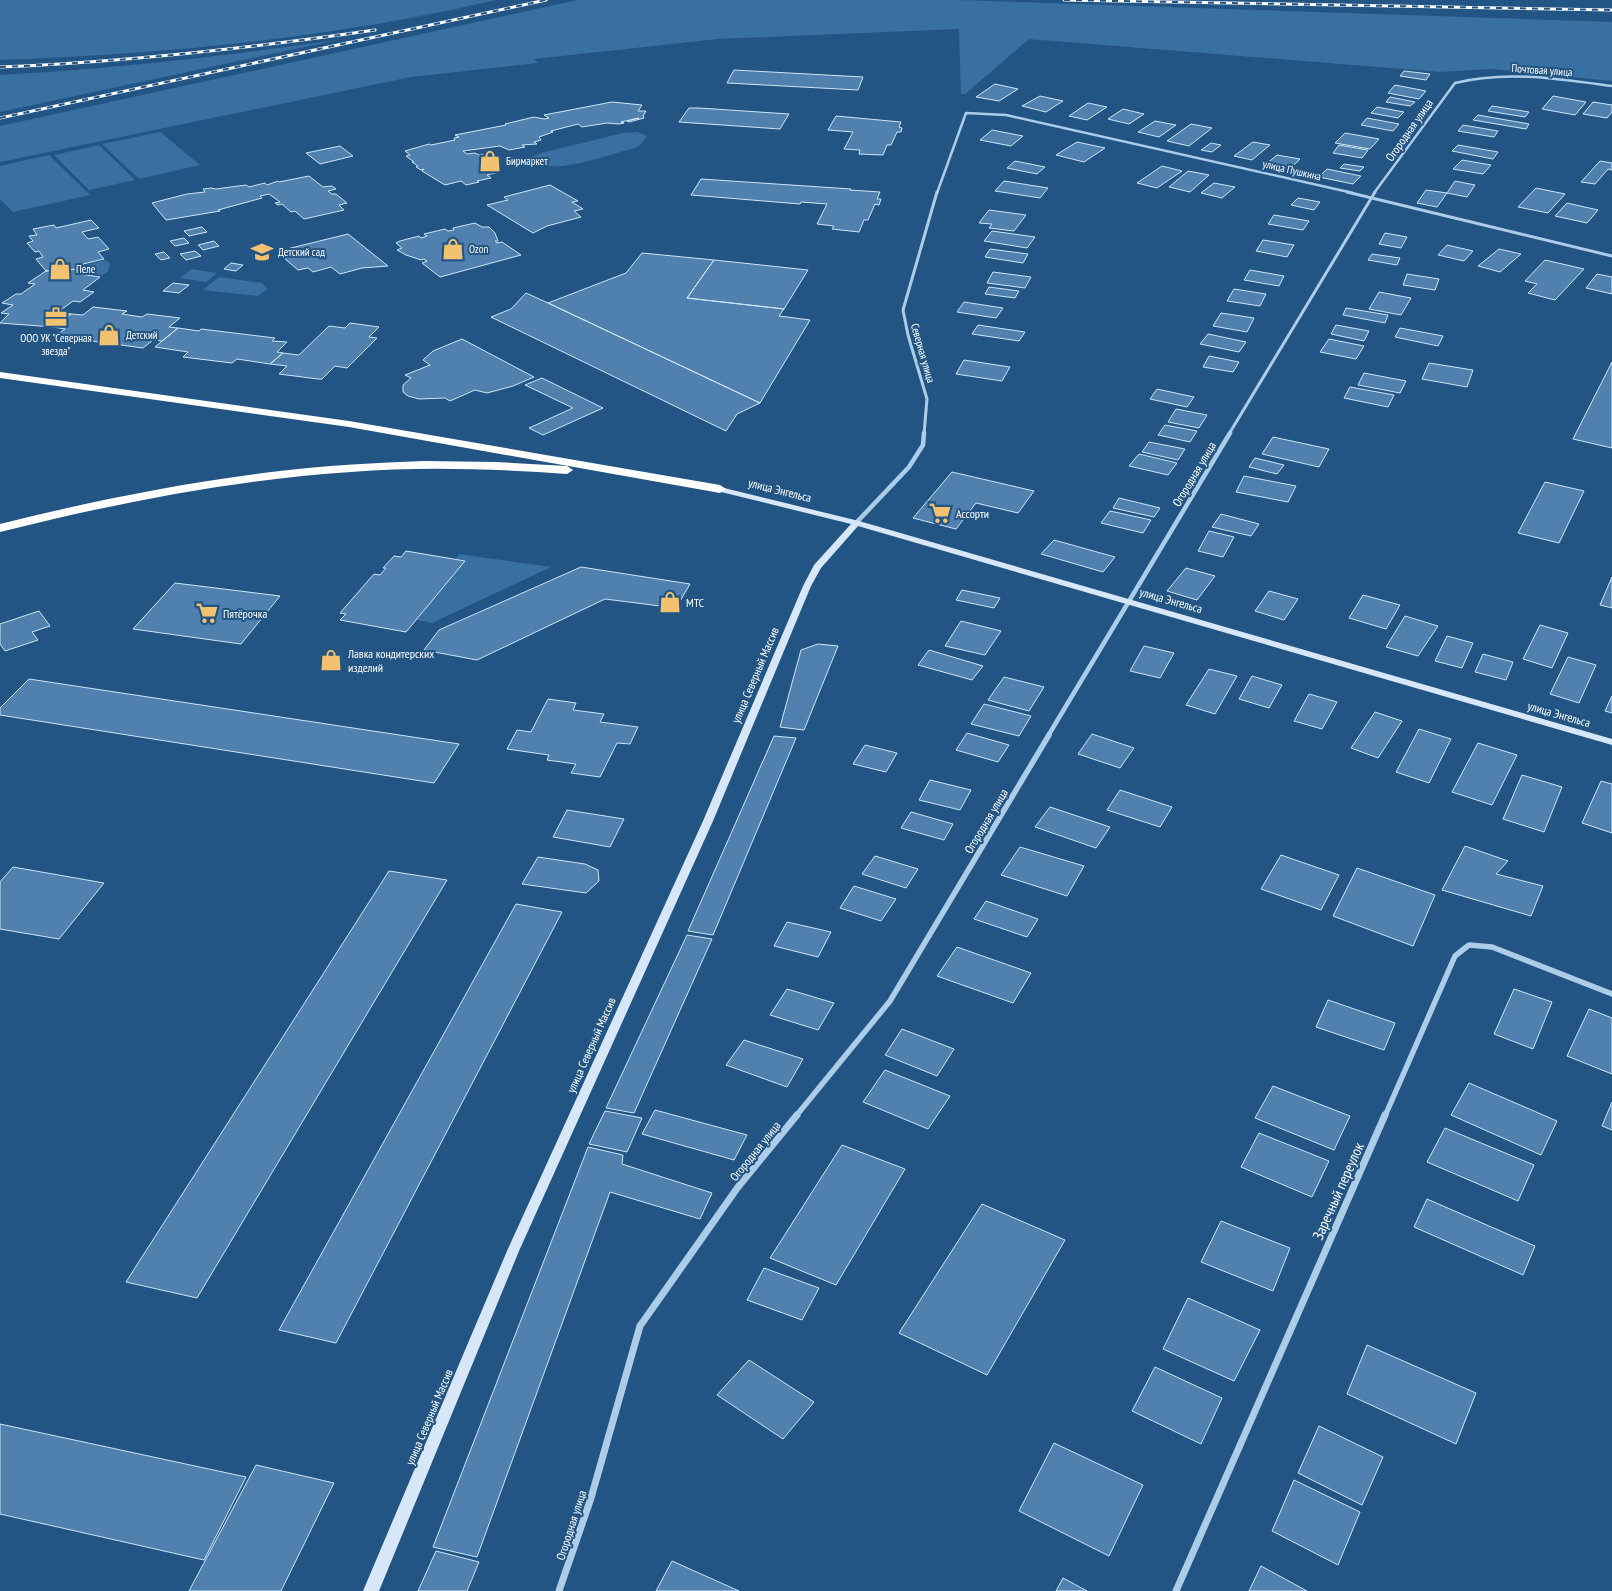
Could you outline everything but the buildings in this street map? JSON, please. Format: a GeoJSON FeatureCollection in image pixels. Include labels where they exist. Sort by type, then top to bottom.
{"type":"FeatureCollection","features":[{"type":"Feature","properties":{"kind":"highway"},"geometry":{"type":"LineString","coordinates":[[0,375],[358,425],[720,489]]}},
{"type":"Feature","properties":{"kind":"highway"},"geometry":{"type":"LineString","coordinates":[[0,528],[70,510],[190,487],[308,472],[406,466],[544,468],[631,476],[720,489]]}},
{"type":"Feature","properties":{"kind":"street","name":"Почтовая улица"},"geometry":{"type":"LineString","coordinates":[[1470,78],[1504,76],[1612,86]]}},
{"type":"Feature","properties":{"kind":"street","name":"Огородная улица"},"geometry":{"type":"LineString","coordinates":[[559,1591],[591,1498],[640,1326],[738,1188],[890,1002],[1371,198],[1449,90],[1455,83],[1470,78]]}},
{"type":"Feature","properties":{"kind":"street","name":"улица Пушкина"},"geometry":{"type":"LineString","coordinates":[[966,112],[1006,115],[1371,198],[1612,256]]}},
{"type":"Feature","properties":{"kind":"street","name":"Северная улица"},"geometry":{"type":"LineString","coordinates":[[856,522],[908,467],[923,445],[927,399],[908,335],[903,310],[920,246],[940,183],[966,112]]}},
{"type":"Feature","properties":{"kind":"street","name":"улица Энгельса"},"geometry":{"type":"LineString","coordinates":[[720,489],[856,522],[1612,742]]}},
{"type":"Feature","properties":{"kind":"street","name":"улица Северный Массив"},"geometry":{"type":"LineString","coordinates":[[372,1591],[513,1250],[704,829],[807,586],[817,567],[856,522]]}},
{"type":"Feature","properties":{"kind":"street","name":"Заречный переулок"},"geometry":{"type":"LineString","coordinates":[[1176,1591],[1455,956],[1469,945],[1492,947],[1612,994]]}},
{"type":"Feature","properties":{"kind":"shaded area"},"geometry":{"type":"Polygon","coordinates":[[[0,0],[496,0],[373,25],[250,42],[125,53],[0,60],[0,0]]]}},
{"type":"Feature","properties":{"kind":"shaded area"},"geometry":{"type":"Polygon","coordinates":[[[578,0],[959,0],[1612,22],[1612,81],[1492,69],[1440,72],[1029,39],[965,94],[961,94],[959,29],[718,39],[534,59],[538,63],[411,77],[0,162],[0,126],[578,0]]]}},
{"type":"Feature","properties":{"kind":"shaded area"},"geometry":{"type":"Polygon","coordinates":[[[337,40],[0,112],[0,75],[169,61],[337,40]]]}},
{"type":"Feature","properties":{"kind":"shaded area"},"geometry":{"type":"Polygon","coordinates":[[[160,132],[200,165],[139,179],[102,144],[160,132]]]}},
{"type":"Feature","properties":{"kind":"shaded area"},"geometry":{"type":"Polygon","coordinates":[[[637,132],[647,136],[639,146],[580,163],[553,166],[541,165],[531,161],[530,158],[541,153],[623,133],[637,132]]]}},
{"type":"Feature","properties":{"kind":"shaded area"},"geometry":{"type":"Polygon","coordinates":[[[99,145],[135,180],[89,190],[54,155],[99,145]]]}},
{"type":"Feature","properties":{"kind":"shaded area"},"geometry":{"type":"Polygon","coordinates":[[[49,155],[90,195],[13,212],[0,199],[0,166],[49,155]]]}},
{"type":"Feature","properties":{"kind":"shaded area"},"geometry":{"type":"Polygon","coordinates":[[[106,260],[110,264],[108,271],[103,275],[84,272],[86,265],[106,260]]]}},
{"type":"Feature","properties":{"kind":"shaded area"},"geometry":{"type":"Polygon","coordinates":[[[192,269],[217,273],[206,282],[180,278],[192,269]]]}},
{"type":"Feature","properties":{"kind":"shaded area"},"geometry":{"type":"Polygon","coordinates":[[[219,277],[262,283],[267,289],[258,296],[203,290],[219,277]]]}},
{"type":"Feature","properties":{"kind":"shaded area"},"geometry":{"type":"Polygon","coordinates":[[[459,554],[551,567],[432,623],[417,620],[459,554]]]}},
{"type":"Feature","properties":{"kind":"railway"},"geometry":{"type":"LineString","coordinates":[[0,118],[546,0]]}},
{"type":"Feature","properties":{"kind":"railway"},"geometry":{"type":"LineString","coordinates":[[1064,0],[1612,10]]}},
{"type":"Feature","properties":{"kind":"railway"},"geometry":{"type":"LineString","coordinates":[[0,67],[94,62],[188,53],[375,30]]}},
{"type":"Feature","properties":{"kind":"place","name":"Бирмаркет"},"geometry":{"type":"Point","coordinates":[490,161]}},
{"type":"Feature","properties":{"kind":"place","name":"Ozon"},"geometry":{"type":"Point","coordinates":[453,249]}},
{"type":"Feature","properties":{"kind":"place","name":"Детский сад"},"geometry":{"type":"Point","coordinates":[262,252]}},
{"type":"Feature","properties":{"kind":"place","name":"Пеле"},"geometry":{"type":"Point","coordinates":[60,269]}},
{"type":"Feature","properties":{"kind":"place","name":"ООО УК \"Северная звезда\""},"geometry":{"type":"Point","coordinates":[56,317]}},
{"type":"Feature","properties":{"kind":"place","name":"Детский"},"geometry":{"type":"Point","coordinates":[109,335]}},
{"type":"Feature","properties":{"kind":"place","name":"Ассорти"},"geometry":{"type":"Point","coordinates":[940,513]}},
{"type":"Feature","properties":{"kind":"place","name":"МТС"},"geometry":{"type":"Point","coordinates":[670,602]}},
{"type":"Feature","properties":{"kind":"place","name":"Пятёрочка"},"geometry":{"type":"Point","coordinates":[207,613]}},
{"type":"Feature","properties":{"kind":"place","name":"Лавка кондитерских изделий"},"geometry":{"type":"Point","coordinates":[331,660]}}]}
